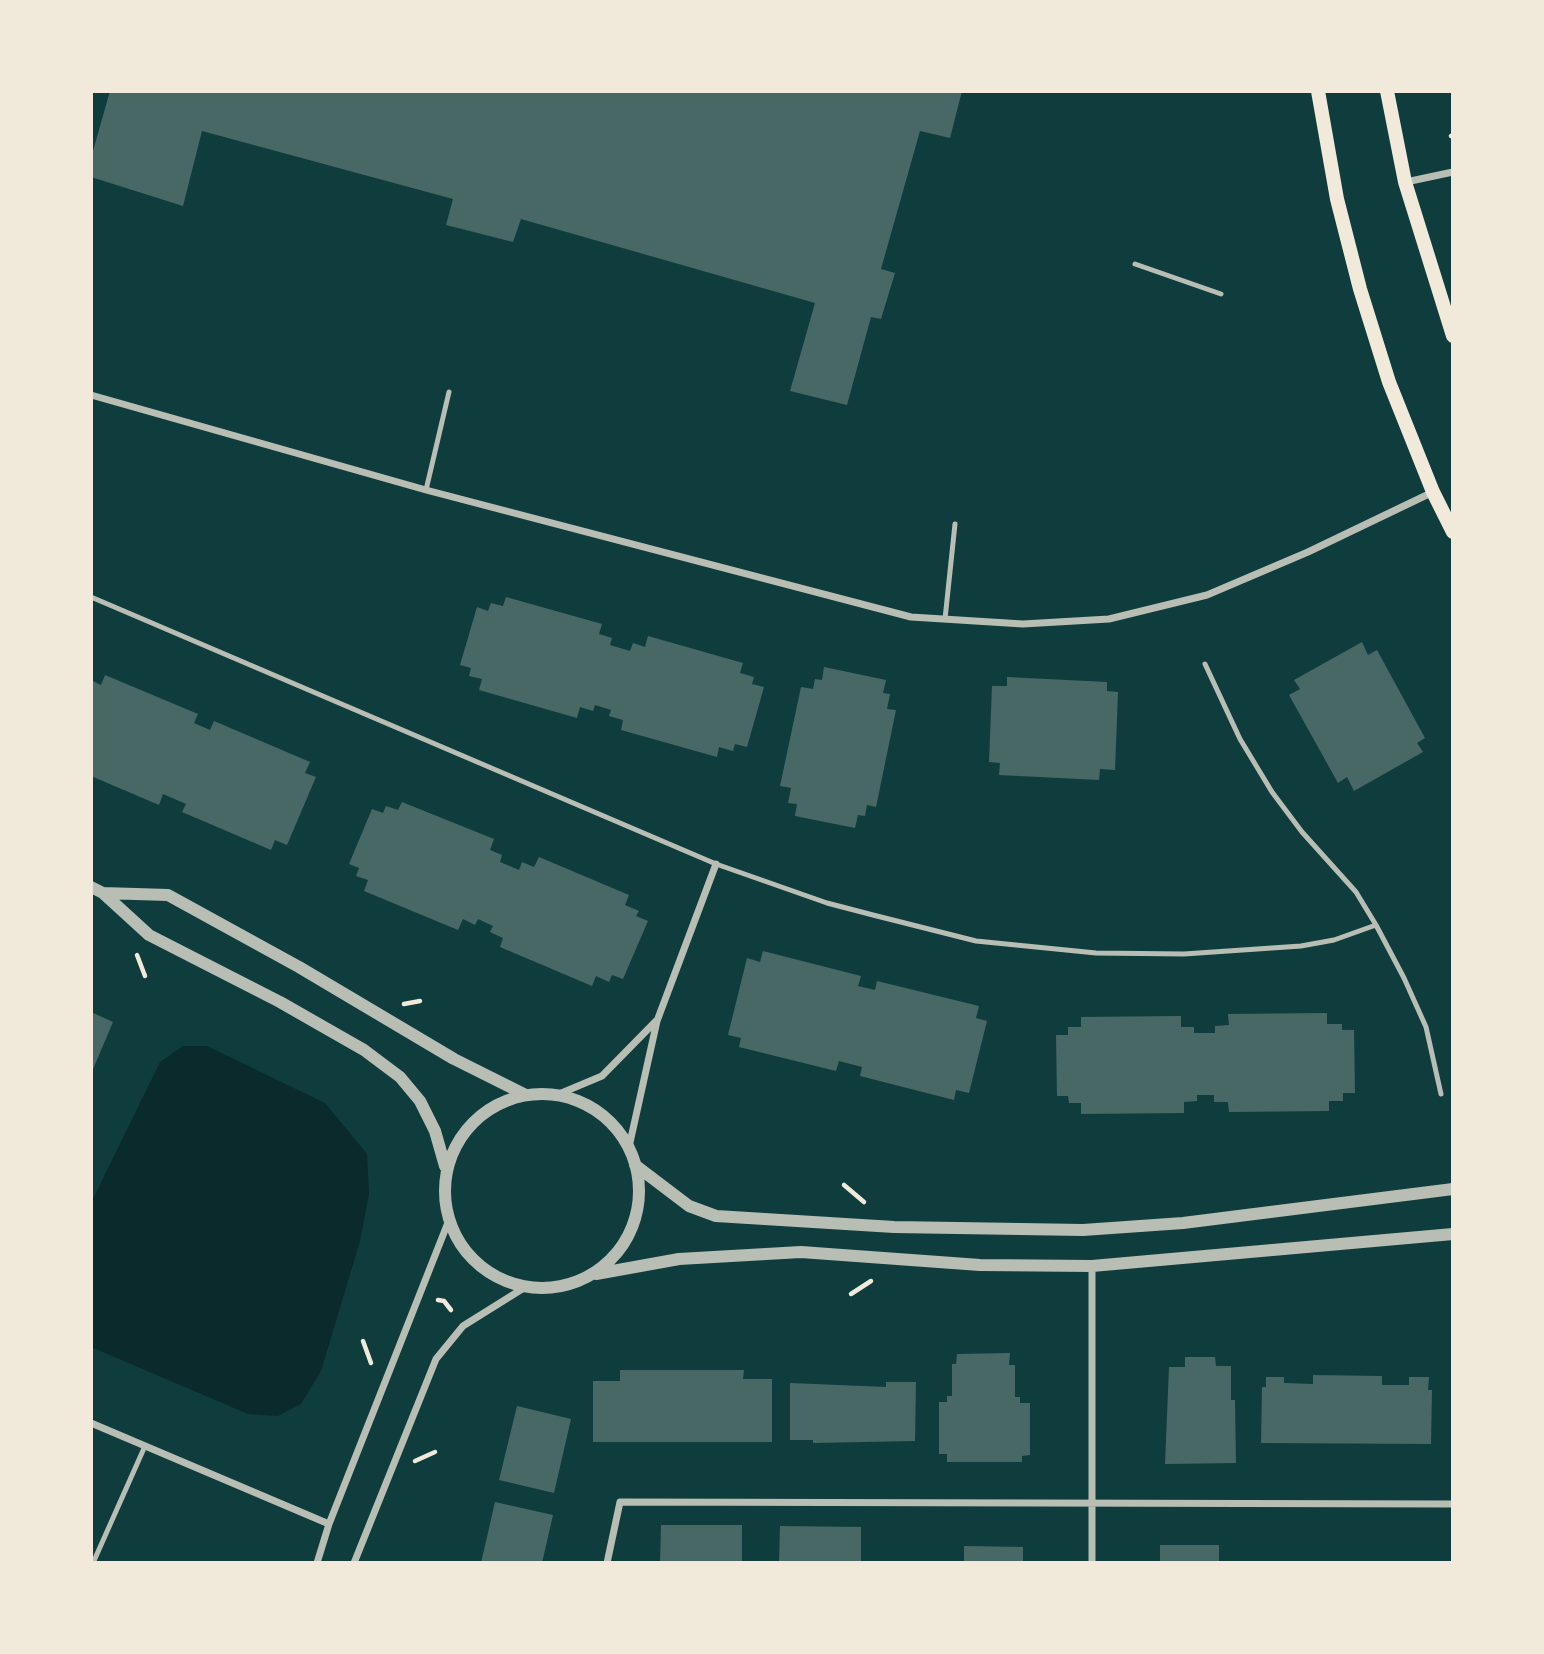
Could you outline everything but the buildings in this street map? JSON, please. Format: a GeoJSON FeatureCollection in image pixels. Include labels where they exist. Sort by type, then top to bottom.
{"type":"FeatureCollection","features":[{"type":"Feature","properties":{"kind":"main road"},"geometry":{"type":"LineString","coordinates":[[1318,91],[1334,188],[1360,289],[1390,382],[1433,492],[1453,532]]}},
{"type":"Feature","properties":{"kind":"main road"},"geometry":{"type":"LineString","coordinates":[[1387,91],[1405,182],[1453,336]]}},
{"type":"Feature","properties":{"kind":"street"},"geometry":{"type":"LineString","coordinates":[[1405,182],[1453,172]]}},
{"type":"Feature","properties":{"kind":"street"},"geometry":{"type":"LineString","coordinates":[[91,395],[426,490],[911,617],[1023,624],[1109,619],[1207,595],[1308,552],[1433,492]]}},
{"type":"Feature","properties":{"kind":"street"},"geometry":{"type":"LineString","coordinates":[[629,1147],[657,1021],[716,864]]}},
{"type":"Feature","properties":{"kind":"street"},"geometry":{"type":"LineString","coordinates":[[97,890],[168,895],[299,967],[454,1059],[526,1095]]}},
{"type":"Feature","properties":{"kind":"street"},"geometry":{"type":"LineString","coordinates":[[97,890],[149,935],[280,1002],[365,1050],[400,1077],[419,1101],[435,1131],[445,1166],[444,1194],[449,1220],[464,1248],[488,1270],[527,1286],[552,1287],[596,1274],[679,1259],[789,1252],[980,1265],[1091,1266],[1453,1234]]}},
{"type":"Feature","properties":{"kind":"street"},"geometry":{"type":"LineString","coordinates":[[445,1166],[460,1136],[474,1119],[495,1106],[526,1095],[559,1094],[602,1076],[657,1021]]}},
{"type":"Feature","properties":{"kind":"street"},"geometry":{"type":"LineString","coordinates":[[559,1094],[589,1107],[614,1125],[629,1147],[635,1165],[639,1189],[636,1219],[628,1240],[596,1274]]}},
{"type":"Feature","properties":{"kind":"street"},"geometry":{"type":"LineString","coordinates":[[635,1165],[689,1206],[716,1216],[894,1227],[1083,1230],[1183,1223],[1453,1189]]}},
{"type":"Feature","properties":{"kind":"street"},"geometry":{"type":"LineString","coordinates":[[317,1563],[329,1524],[449,1220]]}},
{"type":"Feature","properties":{"kind":"street"},"geometry":{"type":"LineString","coordinates":[[1091,1266],[1092,1563]]}},
{"type":"Feature","properties":{"kind":"street"},"geometry":{"type":"LineString","coordinates":[[354,1563],[436,1359],[463,1326],[527,1286]]}},
{"type":"Feature","properties":{"kind":"street"},"geometry":{"type":"LineString","coordinates":[[91,1423],[329,1524]]}},
{"type":"Feature","properties":{"kind":"street"},"geometry":{"type":"LineString","coordinates":[[607,1563],[620,1502],[1453,1504]]}},
{"type":"Feature","properties":{"kind":"lane"},"geometry":{"type":"LineString","coordinates":[[1135,264],[1221,294]]}},
{"type":"Feature","properties":{"kind":"lane"},"geometry":{"type":"LineString","coordinates":[[426,490],[449,392]]}},
{"type":"Feature","properties":{"kind":"lane"},"geometry":{"type":"LineString","coordinates":[[946,619],[955,524]]}},
{"type":"Feature","properties":{"kind":"lane"},"geometry":{"type":"LineString","coordinates":[[91,597],[716,864],[827,903],[976,941],[1082,951],[1184,954],[1301,946],[1334,940],[1376,925]]}},
{"type":"Feature","properties":{"kind":"lane"},"geometry":{"type":"LineString","coordinates":[[1205,664],[1240,739],[1272,792],[1302,832],[1356,892],[1376,925],[1426,1027],[1441,1094]]}},
{"type":"Feature","properties":{"kind":"lane"},"geometry":{"type":"LineString","coordinates":[[93,1563],[145,1446]]}},
{"type":"Feature","properties":{"kind":"path"},"geometry":{"type":"LineString","coordinates":[[438,1300],[444,1301],[454,1314]]}},
{"type":"Feature","properties":{"kind":"water"},"geometry":{"type":"Polygon","coordinates":[[[183,1046],[207,1046],[325,1103],[367,1154],[369,1194],[360,1241],[321,1371],[301,1404],[278,1416],[248,1414],[91,1347],[91,1203],[160,1062],[183,1046]]]}}]}
